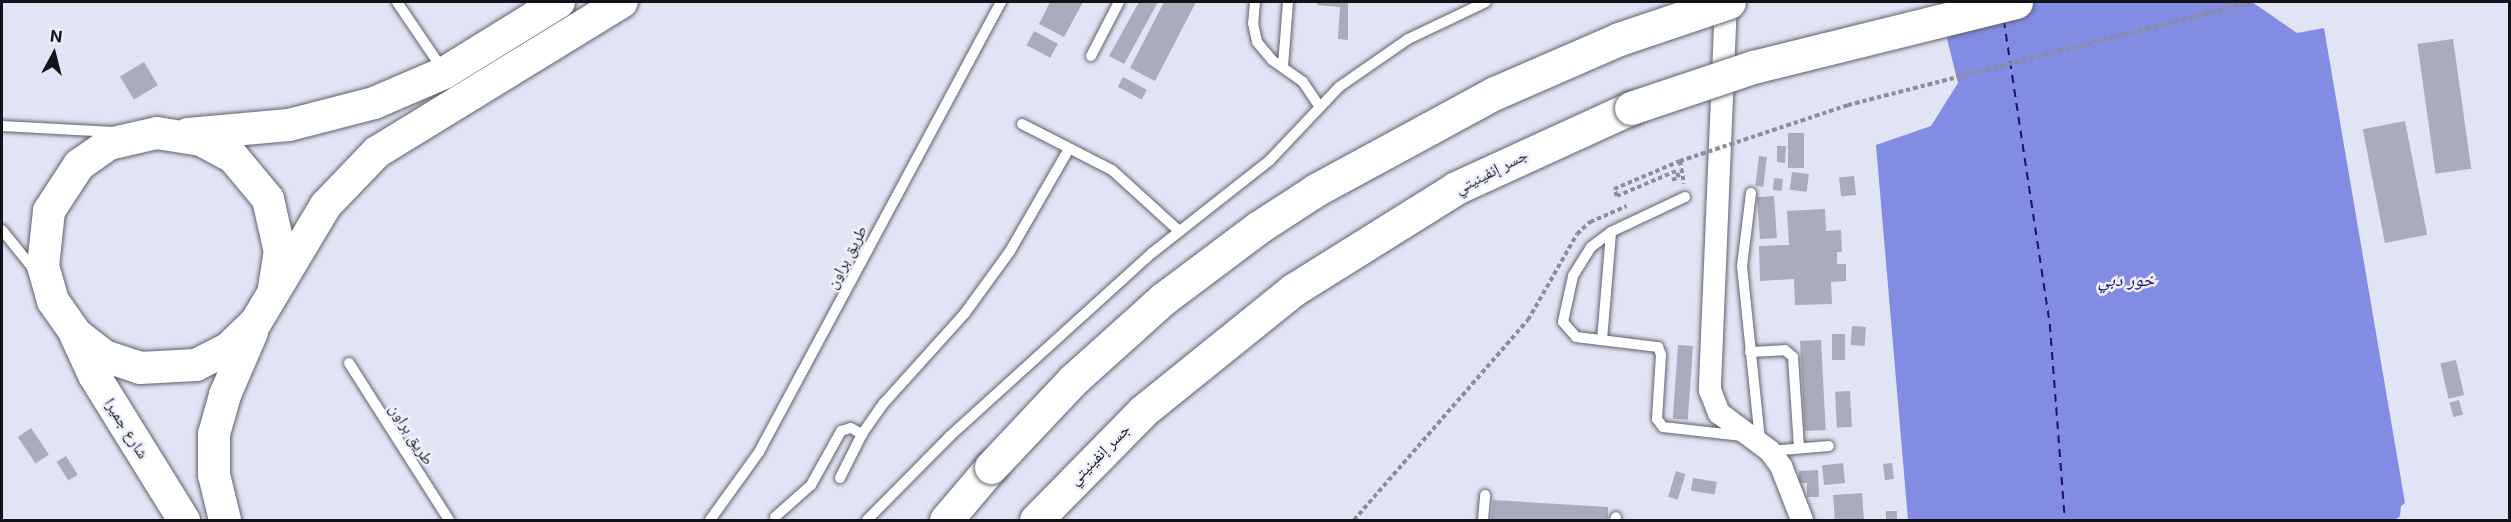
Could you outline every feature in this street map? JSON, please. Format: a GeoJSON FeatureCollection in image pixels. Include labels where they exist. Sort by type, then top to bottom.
{"type":"FeatureCollection","features":[{"type":"Feature","properties":{"kind":"highway"},"geometry":{"type":"LineString","coordinates":[[946,520],[991,467],[1073,380],[1163,299],[1259,227],[1316,190],[1495,93],[1619,39],[1727,2]]}},
{"type":"Feature","properties":{"kind":"highway","name":"جسر إنفينيتي"},"geometry":{"type":"LineString","coordinates":[[1045,511],[1143,411],[1241,328],[1346,254],[1466,183],[1572,132],[1692,86],[1815,50],[2016,2]]}},
{"type":"Feature","properties":{"kind":"street"},"geometry":{"type":"LineString","coordinates":[[256,322],[213,358],[168,369],[122,363],[104,356],[75,333],[53,302],[46,283],[43,238],[56,194],[93,154],[145,134],[183,135],[289,125],[332,116],[415,87],[444,73],[560,2]]}},
{"type":"Feature","properties":{"kind":"street"},"geometry":{"type":"LineString","coordinates":[[225,520],[214,475],[214,434],[225,395],[256,322],[274,288],[299,256],[326,205],[377,152],[622,2]]}},
{"type":"Feature","properties":{"kind":"street"},"geometry":{"type":"LineString","coordinates":[[1727,2],[1710,390],[1719,413],[1760,444],[1789,481],[1802,520]]}},
{"type":"Feature","properties":{"kind":"street"},"geometry":{"type":"LineString","coordinates":[[183,135],[233,157],[268,199],[279,243],[274,288]]}},
{"type":"Feature","properties":{"kind":"street","name":"شارع جميرا"},"geometry":{"type":"LineString","coordinates":[[75,333],[86,361],[184,520]]}},
{"type":"Feature","properties":{"kind":"lane"},"geometry":{"type":"LineString","coordinates":[[397,2],[444,73]]}},
{"type":"Feature","properties":{"kind":"lane","name":"طريق براون"},"geometry":{"type":"LineString","coordinates":[[710,520],[759,452],[1001,2]]}},
{"type":"Feature","properties":{"kind":"lane"},"geometry":{"type":"LineString","coordinates":[[1091,56],[1119,2]]}},
{"type":"Feature","properties":{"kind":"lane"},"geometry":{"type":"LineString","coordinates":[[1255,2],[1253,23],[1257,42],[1272,60],[1303,82],[1319,106]]}},
{"type":"Feature","properties":{"kind":"lane"},"geometry":{"type":"LineString","coordinates":[[1283,66],[1288,2]]}},
{"type":"Feature","properties":{"kind":"lane"},"geometry":{"type":"LineString","coordinates":[[867,520],[950,435],[1179,231],[1270,160],[1319,106],[1384,53],[1486,2]]}},
{"type":"Feature","properties":{"kind":"lane"},"geometry":{"type":"LineString","coordinates":[[1022,124],[1123,177],[1179,231]]}},
{"type":"Feature","properties":{"kind":"lane"},"geometry":{"type":"LineString","coordinates":[[2,126],[145,134]]}},
{"type":"Feature","properties":{"kind":"lane"},"geometry":{"type":"LineString","coordinates":[[840,478],[862,434],[900,383],[965,313],[1010,251],[1070,149]]}},
{"type":"Feature","properties":{"kind":"lane"},"geometry":{"type":"LineString","coordinates":[[1751,193],[1742,266],[1760,444]]}},
{"type":"Feature","properties":{"kind":"lane"},"geometry":{"type":"LineString","coordinates":[[1684,197],[1611,232],[1583,256],[1562,316],[1569,333],[1658,347],[1661,355],[1657,419],[1663,427],[1760,444],[1799,448],[1828,446]]}},
{"type":"Feature","properties":{"kind":"lane"},"geometry":{"type":"LineString","coordinates":[[2,230],[46,283]]}},
{"type":"Feature","properties":{"kind":"lane"},"geometry":{"type":"LineString","coordinates":[[1602,340],[1611,232]]}},
{"type":"Feature","properties":{"kind":"lane"},"geometry":{"type":"LineString","coordinates":[[1750,352],[1785,350],[1791,353],[1799,448]]}},
{"type":"Feature","properties":{"kind":"lane","name":"طريق براون"},"geometry":{"type":"LineString","coordinates":[[349,363],[449,520]]}},
{"type":"Feature","properties":{"kind":"lane"},"geometry":{"type":"LineString","coordinates":[[775,517],[811,485],[841,430],[848,428],[862,434]]}},
{"type":"Feature","properties":{"kind":"lane"},"geometry":{"type":"LineString","coordinates":[[1483,520],[1485,495]]}},
{"type":"Feature","properties":{"kind":"path"},"geometry":{"type":"LineString","coordinates":[[1671,180],[1678,177],[1676,171],[1617,196],[1614,189],[1680,161],[1848,105],[2251,2]]}},
{"type":"Feature","properties":{"kind":"path"},"geometry":{"type":"LineString","coordinates":[[1677,186],[1687,183],[1680,161]]}},
{"type":"Feature","properties":{"kind":"path"},"geometry":{"type":"LineString","coordinates":[[1354,520],[1523,327],[1577,234],[1590,222],[1636,202]]}},
{"type":"Feature","properties":{"kind":"water","name":"خور دبي"},"geometry":{"type":"Polygon","coordinates":[[[1938,2],[2252,2],[2297,33],[2324,28],[2405,503],[2401,506],[2400,516],[2395,520],[1908,520],[1876,145],[1931,126],[1958,83],[1938,2]]]}},
{"type":"Feature","properties":{"kind":"building"},"geometry":{"type":"Polygon","coordinates":[[[1050,2],[1083,2],[1064,37],[1039,24],[1050,2]]]}},
{"type":"Feature","properties":{"kind":"building"},"geometry":{"type":"Polygon","coordinates":[[[1139,2],[1158,2],[1124,64],[1109,56],[1139,2]]]}},
{"type":"Feature","properties":{"kind":"building"},"geometry":{"type":"Polygon","coordinates":[[[1164,2],[1196,2],[1155,81],[1130,68],[1164,2]]]}},
{"type":"Feature","properties":{"kind":"building"},"geometry":{"type":"Polygon","coordinates":[[[1318,2],[1348,2],[1348,40],[1338,39],[1340,7],[1317,5],[1318,2]]]}},
{"type":"Feature","properties":{"kind":"building"},"geometry":{"type":"Polygon","coordinates":[[[1034,31],[1058,44],[1050,58],[1026,45],[1034,31]]]}},
{"type":"Feature","properties":{"kind":"building"},"geometry":{"type":"Polygon","coordinates":[[[2453,39],[2471,169],[2436,174],[2417,44],[2453,39]]]}},
{"type":"Feature","properties":{"kind":"building"},"geometry":{"type":"Polygon","coordinates":[[[144,62],[158,85],[134,100],[120,76],[144,62]]]}},
{"type":"Feature","properties":{"kind":"building"},"geometry":{"type":"Polygon","coordinates":[[[1123,77],[1147,90],[1142,99],[1118,87],[1123,77]]]}},
{"type":"Feature","properties":{"kind":"building"},"geometry":{"type":"Polygon","coordinates":[[[2405,121],[2427,235],[2385,243],[2363,129],[2405,121]]]}},
{"type":"Feature","properties":{"kind":"building"},"geometry":{"type":"Polygon","coordinates":[[[1788,133],[1804,133],[1804,168],[1788,168],[1788,133]]]}},
{"type":"Feature","properties":{"kind":"building"},"geometry":{"type":"Polygon","coordinates":[[[1777,146],[1786,146],[1785,163],[1777,162],[1777,146]]]}},
{"type":"Feature","properties":{"kind":"building"},"geometry":{"type":"Polygon","coordinates":[[[1759,156],[1767,157],[1763,187],[1755,186],[1759,156]]]}},
{"type":"Feature","properties":{"kind":"building"},"geometry":{"type":"Polygon","coordinates":[[[1792,172],[1809,174],[1807,192],[1790,190],[1792,172]]]}},
{"type":"Feature","properties":{"kind":"building"},"geometry":{"type":"Polygon","coordinates":[[[1854,176],[1856,195],[1841,196],[1839,178],[1854,176]]]}},
{"type":"Feature","properties":{"kind":"building"},"geometry":{"type":"Polygon","coordinates":[[[1774,178],[1783,179],[1782,191],[1773,190],[1774,178]]]}},
{"type":"Feature","properties":{"kind":"building"},"geometry":{"type":"Polygon","coordinates":[[[1774,196],[1777,238],[1760,239],[1757,197],[1774,196]]]}},
{"type":"Feature","properties":{"kind":"building"},"geometry":{"type":"Polygon","coordinates":[[[1825,209],[1826,231],[1841,230],[1842,252],[1837,252],[1837,264],[1846,264],[1846,281],[1831,282],[1832,304],[1795,305],[1794,279],[1760,281],[1759,246],[1789,245],[1787,211],[1825,209]]]}},
{"type":"Feature","properties":{"kind":"building"},"geometry":{"type":"Polygon","coordinates":[[[1852,326],[1866,327],[1865,346],[1851,345],[1852,326]]]}},
{"type":"Feature","properties":{"kind":"building"},"geometry":{"type":"Polygon","coordinates":[[[1832,334],[1845,334],[1845,360],[1832,360],[1832,334]]]}},
{"type":"Feature","properties":{"kind":"building"},"geometry":{"type":"Polygon","coordinates":[[[1821,340],[1826,430],[1805,431],[1800,341],[1821,340]]]}},
{"type":"Feature","properties":{"kind":"building"},"geometry":{"type":"Polygon","coordinates":[[[1678,345],[1693,346],[1688,420],[1673,419],[1678,345]]]}},
{"type":"Feature","properties":{"kind":"building"},"geometry":{"type":"Polygon","coordinates":[[[2456,360],[2464,395],[2449,399],[2440,364],[2456,360]]]}},
{"type":"Feature","properties":{"kind":"building"},"geometry":{"type":"Polygon","coordinates":[[[1850,391],[1852,427],[1837,428],[1835,392],[1850,391]]]}},
{"type":"Feature","properties":{"kind":"building"},"geometry":{"type":"Polygon","coordinates":[[[2459,400],[2463,414],[2454,417],[2449,403],[2459,400]]]}},
{"type":"Feature","properties":{"kind":"building"},"geometry":{"type":"Polygon","coordinates":[[[31,428],[49,455],[36,463],[18,437],[31,428]]]}},
{"type":"Feature","properties":{"kind":"building"},"geometry":{"type":"Polygon","coordinates":[[[66,456],[78,475],[68,480],[57,462],[66,456]]]}},
{"type":"Feature","properties":{"kind":"building"},"geometry":{"type":"Polygon","coordinates":[[[1843,463],[1845,483],[1824,485],[1822,465],[1843,463]]]}},
{"type":"Feature","properties":{"kind":"building"},"geometry":{"type":"Polygon","coordinates":[[[1892,463],[1894,479],[1885,480],[1883,464],[1892,463]]]}},
{"type":"Feature","properties":{"kind":"building"},"geometry":{"type":"Polygon","coordinates":[[[1818,470],[1819,497],[1807,497],[1807,483],[1799,483],[1799,471],[1818,470]]]}},
{"type":"Feature","properties":{"kind":"building"},"geometry":{"type":"Polygon","coordinates":[[[1676,471],[1686,474],[1678,500],[1668,497],[1676,471]]]}},
{"type":"Feature","properties":{"kind":"building"},"geometry":{"type":"Polygon","coordinates":[[[1693,478],[1717,482],[1715,495],[1691,491],[1693,478]]]}},
{"type":"Feature","properties":{"kind":"building"},"geometry":{"type":"Polygon","coordinates":[[[1862,493],[1864,520],[1835,520],[1833,495],[1862,493]]]}},
{"type":"Feature","properties":{"kind":"building"},"geometry":{"type":"Polygon","coordinates":[[[1493,500],[1608,507],[1608,520],[1491,520],[1493,500]]]}},
{"type":"Feature","properties":{"kind":"building"},"geometry":{"type":"Polygon","coordinates":[[[1886,511],[1897,511],[1897,520],[1886,520],[1886,511]]]}},
{"type":"Feature","properties":{"kind":"ferry route"},"geometry":{"type":"LineString","coordinates":[[2004,20],[2050,324],[2065,520]]}}]}
